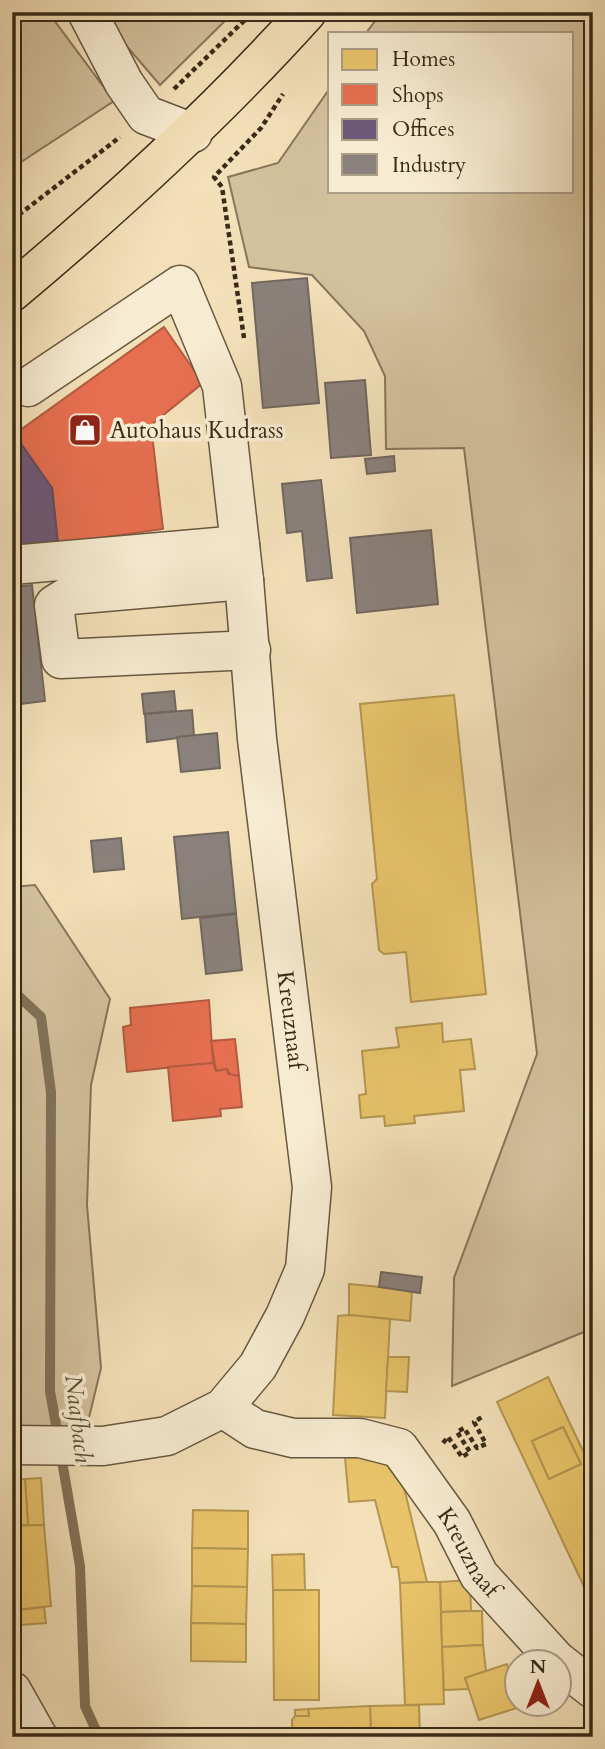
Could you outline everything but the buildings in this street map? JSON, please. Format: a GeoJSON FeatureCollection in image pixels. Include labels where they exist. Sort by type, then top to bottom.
{"type":"FeatureCollection","features":[{"type":"Feature","properties":{"kind":"main road"},"geometry":{"type":"LineString","coordinates":[[12,292],[91,226],[193,133],[307,12]]}},
{"type":"Feature","properties":{"kind":"street"},"geometry":{"type":"LineString","coordinates":[[87,12],[107,52],[146,115],[193,133]]}},
{"type":"Feature","properties":{"kind":"street","name":"Kreuznaaf"},"geometry":{"type":"LineString","coordinates":[[16,1444],[103,1446],[167,1436],[223,1408],[258,1366],[285,1317],[305,1269],[312,1187],[257,739],[244,579],[222,386],[180,285],[28,387]]}},
{"type":"Feature","properties":{"kind":"street"},"geometry":{"type":"LineString","coordinates":[[12,565],[244,579]]}},
{"type":"Feature","properties":{"kind":"street"},"geometry":{"type":"LineString","coordinates":[[244,579],[70,595],[54,605],[61,659],[251,650]]}},
{"type":"Feature","properties":{"kind":"street"},"geometry":{"type":"LineString","coordinates":[[292,1029],[314,983]]}},
{"type":"Feature","properties":{"kind":"street","name":"Kreuznaaf"},"geometry":{"type":"LineString","coordinates":[[223,1408],[255,1429],[293,1438],[360,1438],[399,1448],[452,1522],[479,1575],[546,1648]]}},
{"type":"Feature","properties":{"kind":"street","name":"Kreuznaaf"},"geometry":{"type":"LineString","coordinates":[[574,1674],[593,1689]]}},
{"type":"Feature","properties":{"kind":"street"},"geometry":{"type":"LineString","coordinates":[[12,1691],[38,1737]]}},
{"type":"Feature","properties":{"kind":"path"},"geometry":{"type":"LineString","coordinates":[[12,220],[146,115],[254,12]]}},
{"type":"Feature","properties":{"kind":"path"},"geometry":{"type":"LineString","coordinates":[[448,1452],[442,1442],[448,1437],[462,1457],[470,1452],[457,1432],[464,1428],[477,1448],[486,1444],[474,1422],[482,1417]]}},
{"type":"Feature","properties":{"kind":"shaded area"},"geometry":{"type":"Polygon","coordinates":[[[12,12],[48,12],[114,101],[12,168],[12,12]]]}},
{"type":"Feature","properties":{"kind":"shaded area"},"geometry":{"type":"Polygon","coordinates":[[[108,12],[234,12],[160,85],[123,42],[108,12]]]}},
{"type":"Feature","properties":{"kind":"shaded area"},"geometry":{"type":"Polygon","coordinates":[[[382,12],[593,12],[593,1338],[584,1332],[452,1386],[454,1278],[537,1054],[464,448],[386,449],[385,376],[364,331],[312,275],[249,267],[228,177],[278,163],[328,91],[328,192],[574,192],[574,32],[367,32],[382,12]]]}},
{"type":"Feature","properties":{"kind":"shaded area"},"geometry":{"type":"Polygon","coordinates":[[[35,885],[110,999],[91,1085],[87,1205],[101,1368],[85,1434],[18,1430],[12,1400],[12,887],[35,885]]]}},
{"type":"Feature","properties":{"kind":"waterway","name":"Naafbach"},"geometry":{"type":"LineString","coordinates":[[12,990],[41,1017],[51,1092],[50,1391],[58,1436]]}},
{"type":"Feature","properties":{"kind":"waterway","name":"Naafbach"},"geometry":{"type":"LineString","coordinates":[[61,1455],[80,1566],[85,1706],[99,1737]]}},
{"type":"Feature","properties":{"kind":"place","name":"Autohaus Kudrass"},"geometry":{"type":"Point","coordinates":[85,430]}}]}
